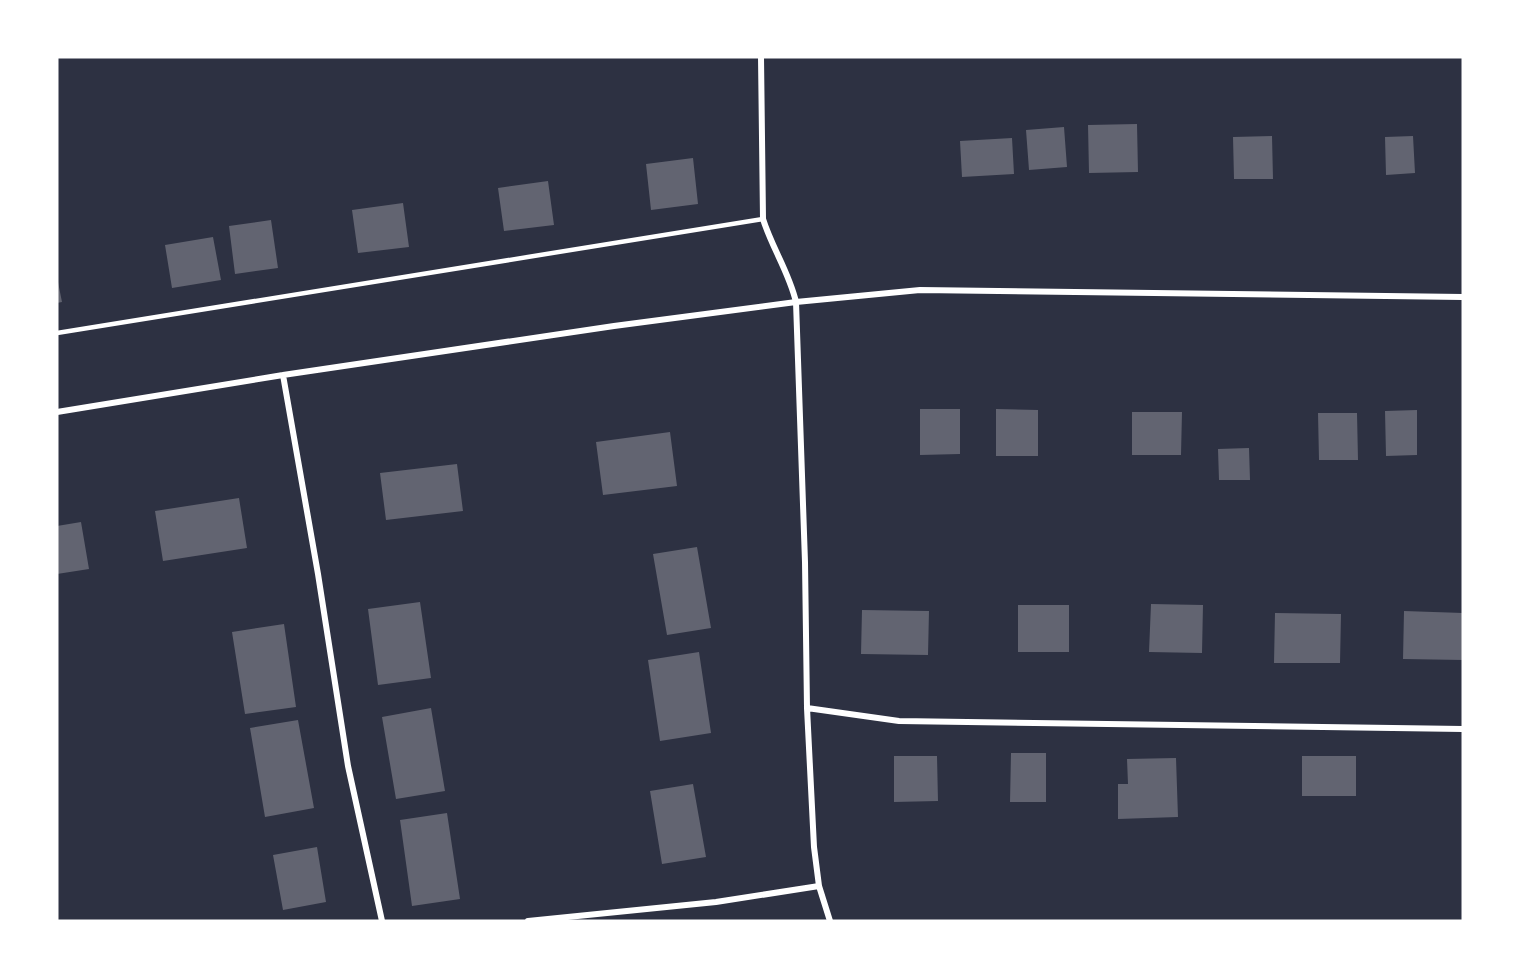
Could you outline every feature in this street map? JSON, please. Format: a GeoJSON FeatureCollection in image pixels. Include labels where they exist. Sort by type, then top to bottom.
{"type":"FeatureCollection","features":[{"type":"Feature","properties":{"kind":"street"},"geometry":{"type":"LineString","coordinates":[[761,57],[763,219],[791,281],[795,302],[807,708],[814,847],[819,886],[830,921]]}},
{"type":"Feature","properties":{"kind":"street"},"geometry":{"type":"LineString","coordinates":[[57,412],[283,375],[795,302],[920,290],[1463,297]]}},
{"type":"Feature","properties":{"kind":"street"},"geometry":{"type":"LineString","coordinates":[[283,375],[318,574],[348,766],[382,921]]}},
{"type":"Feature","properties":{"kind":"street"},"geometry":{"type":"LineString","coordinates":[[807,708],[899,721],[1463,729]]}},
{"type":"Feature","properties":{"kind":"street"},"geometry":{"type":"LineString","coordinates":[[528,921],[716,902],[819,886]]}},
{"type":"Feature","properties":{"kind":"lane"},"geometry":{"type":"LineString","coordinates":[[57,333],[763,219]]}},
{"type":"Feature","properties":{"kind":"building"},"geometry":{"type":"Polygon","coordinates":[[[1137,124],[1138,172],[1089,173],[1088,125],[1137,124]]]}},
{"type":"Feature","properties":{"kind":"building"},"geometry":{"type":"Polygon","coordinates":[[[1064,127],[1067,167],[1029,170],[1026,130],[1064,127]]]}},
{"type":"Feature","properties":{"kind":"building"},"geometry":{"type":"Polygon","coordinates":[[[1272,136],[1273,179],[1234,179],[1233,137],[1272,136]]]}},
{"type":"Feature","properties":{"kind":"building"},"geometry":{"type":"Polygon","coordinates":[[[1413,136],[1415,173],[1386,175],[1385,137],[1413,136]]]}},
{"type":"Feature","properties":{"kind":"building"},"geometry":{"type":"Polygon","coordinates":[[[1012,138],[1014,174],[962,177],[960,141],[1012,138]]]}},
{"type":"Feature","properties":{"kind":"building"},"geometry":{"type":"Polygon","coordinates":[[[693,158],[698,204],[651,210],[646,164],[693,158]]]}},
{"type":"Feature","properties":{"kind":"building"},"geometry":{"type":"Polygon","coordinates":[[[548,181],[554,225],[504,231],[498,188],[548,181]]]}},
{"type":"Feature","properties":{"kind":"building"},"geometry":{"type":"Polygon","coordinates":[[[403,203],[409,247],[358,253],[352,210],[403,203]]]}},
{"type":"Feature","properties":{"kind":"building"},"geometry":{"type":"Polygon","coordinates":[[[271,220],[278,268],[235,274],[229,226],[271,220]]]}},
{"type":"Feature","properties":{"kind":"building"},"geometry":{"type":"Polygon","coordinates":[[[213,237],[221,280],[172,288],[165,245],[213,237]]]}},
{"type":"Feature","properties":{"kind":"building"},"geometry":{"type":"Polygon","coordinates":[[[57,283],[62,302],[57,303],[57,283]]]}},
{"type":"Feature","properties":{"kind":"building"},"geometry":{"type":"Polygon","coordinates":[[[920,409],[960,409],[960,454],[920,455],[920,409]]]}},
{"type":"Feature","properties":{"kind":"building"},"geometry":{"type":"Polygon","coordinates":[[[996,409],[1038,410],[1038,456],[996,456],[996,409]]]}},
{"type":"Feature","properties":{"kind":"building"},"geometry":{"type":"Polygon","coordinates":[[[1417,410],[1417,455],[1386,456],[1385,411],[1417,410]]]}},
{"type":"Feature","properties":{"kind":"building"},"geometry":{"type":"Polygon","coordinates":[[[1132,412],[1182,412],[1181,455],[1132,455],[1132,412]]]}},
{"type":"Feature","properties":{"kind":"building"},"geometry":{"type":"Polygon","coordinates":[[[1318,413],[1357,413],[1358,460],[1319,460],[1318,413]]]}},
{"type":"Feature","properties":{"kind":"building"},"geometry":{"type":"Polygon","coordinates":[[[670,432],[677,486],[603,495],[596,442],[670,432]]]}},
{"type":"Feature","properties":{"kind":"building"},"geometry":{"type":"Polygon","coordinates":[[[1249,448],[1250,480],[1219,480],[1218,449],[1249,448]]]}},
{"type":"Feature","properties":{"kind":"building"},"geometry":{"type":"Polygon","coordinates":[[[457,464],[463,511],[386,520],[380,473],[457,464]]]}},
{"type":"Feature","properties":{"kind":"building"},"geometry":{"type":"Polygon","coordinates":[[[239,498],[247,548],[163,561],[155,511],[239,498]]]}},
{"type":"Feature","properties":{"kind":"building"},"geometry":{"type":"Polygon","coordinates":[[[81,522],[89,569],[57,574],[57,526],[81,522]]]}},
{"type":"Feature","properties":{"kind":"building"},"geometry":{"type":"Polygon","coordinates":[[[697,547],[711,628],[667,635],[653,554],[697,547]]]}},
{"type":"Feature","properties":{"kind":"building"},"geometry":{"type":"Polygon","coordinates":[[[420,602],[431,678],[378,685],[368,609],[420,602]]]}},
{"type":"Feature","properties":{"kind":"building"},"geometry":{"type":"Polygon","coordinates":[[[1151,604],[1203,605],[1202,653],[1149,652],[1151,604]]]}},
{"type":"Feature","properties":{"kind":"building"},"geometry":{"type":"Polygon","coordinates":[[[1018,605],[1069,605],[1069,652],[1018,652],[1018,605]]]}},
{"type":"Feature","properties":{"kind":"building"},"geometry":{"type":"Polygon","coordinates":[[[862,610],[929,611],[928,655],[861,654],[862,610]]]}},
{"type":"Feature","properties":{"kind":"building"},"geometry":{"type":"Polygon","coordinates":[[[1404,611],[1463,613],[1463,660],[1403,659],[1404,611]]]}},
{"type":"Feature","properties":{"kind":"building"},"geometry":{"type":"Polygon","coordinates":[[[1275,613],[1341,614],[1340,663],[1274,663],[1275,613]]]}},
{"type":"Feature","properties":{"kind":"building"},"geometry":{"type":"Polygon","coordinates":[[[284,624],[296,707],[245,714],[232,632],[284,624]]]}},
{"type":"Feature","properties":{"kind":"building"},"geometry":{"type":"Polygon","coordinates":[[[699,652],[711,733],[660,741],[648,660],[699,652]]]}},
{"type":"Feature","properties":{"kind":"building"},"geometry":{"type":"Polygon","coordinates":[[[431,708],[445,791],[396,799],[382,717],[431,708]]]}},
{"type":"Feature","properties":{"kind":"building"},"geometry":{"type":"Polygon","coordinates":[[[298,720],[314,808],[265,817],[250,728],[298,720]]]}},
{"type":"Feature","properties":{"kind":"building"},"geometry":{"type":"Polygon","coordinates":[[[1011,753],[1046,753],[1046,802],[1010,802],[1011,753]]]}},
{"type":"Feature","properties":{"kind":"building"},"geometry":{"type":"Polygon","coordinates":[[[894,756],[937,756],[938,801],[894,802],[894,756]]]}},
{"type":"Feature","properties":{"kind":"building"},"geometry":{"type":"Polygon","coordinates":[[[1302,756],[1356,756],[1356,796],[1302,796],[1302,756]]]}},
{"type":"Feature","properties":{"kind":"building"},"geometry":{"type":"Polygon","coordinates":[[[1176,758],[1178,817],[1118,819],[1118,784],[1128,784],[1127,759],[1176,758]]]}},
{"type":"Feature","properties":{"kind":"building"},"geometry":{"type":"Polygon","coordinates":[[[693,784],[706,857],[662,864],[650,791],[693,784]]]}},
{"type":"Feature","properties":{"kind":"building"},"geometry":{"type":"Polygon","coordinates":[[[447,813],[460,899],[412,906],[400,820],[447,813]]]}},
{"type":"Feature","properties":{"kind":"building"},"geometry":{"type":"Polygon","coordinates":[[[317,847],[326,902],[283,910],[273,855],[317,847]]]}}]}
